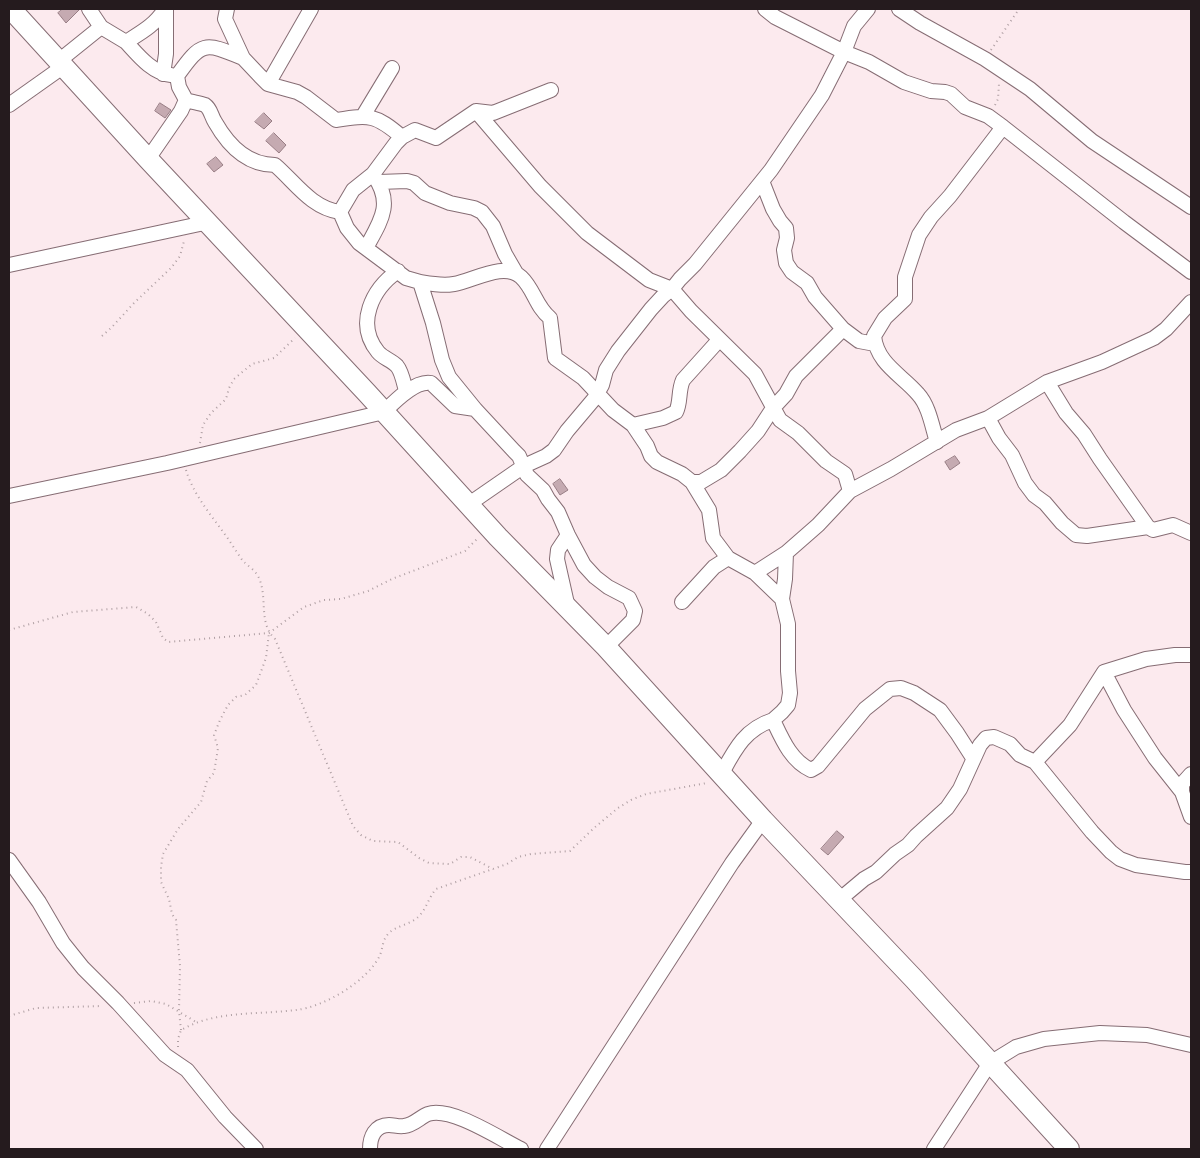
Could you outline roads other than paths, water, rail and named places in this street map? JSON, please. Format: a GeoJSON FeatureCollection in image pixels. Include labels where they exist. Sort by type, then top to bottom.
{"type":"FeatureCollection","features":[{"type":"Feature","properties":{"kind":"main road"},"geometry":{"type":"LineString","coordinates":[[11,9],[490,527],[606,647],[763,820],[914,979],[1069,1149]]}},
{"type":"Feature","properties":{"kind":"street"},"geometry":{"type":"LineString","coordinates":[[89,9],[101,27],[126,42],[152,68],[170,75]]}},
{"type":"Feature","properties":{"kind":"street"},"geometry":{"type":"LineString","coordinates":[[126,42],[149,28],[160,18],[166,9]]}},
{"type":"Feature","properties":{"kind":"street"},"geometry":{"type":"LineString","coordinates":[[166,9],[166,54],[170,75],[186,100],[204,105],[210,111],[224,137],[250,160],[259,164],[275,165],[310,199],[320,206],[340,212]]}},
{"type":"Feature","properties":{"kind":"street"},"geometry":{"type":"LineString","coordinates":[[227,9],[225,19],[243,58],[268,84],[297,92],[321,106],[336,120],[371,116],[385,123],[402,137]]}},
{"type":"Feature","properties":{"kind":"street"},"geometry":{"type":"LineString","coordinates":[[268,84],[311,9]]}},
{"type":"Feature","properties":{"kind":"street"},"geometry":{"type":"LineString","coordinates":[[765,9],[775,17],[844,52],[870,62],[904,82],[931,91],[951,94],[965,107],[988,116],[1191,272]]}},
{"type":"Feature","properties":{"kind":"street"},"geometry":{"type":"LineString","coordinates":[[469,504],[524,466],[546,456],[554,450],[598,393],[606,370],[618,351],[651,309],[695,264],[771,170],[822,96],[844,52],[854,26],[868,9]]}},
{"type":"Feature","properties":{"kind":"street"},"geometry":{"type":"LineString","coordinates":[[899,9],[920,23],[985,58],[1030,89],[1092,141],[1191,207]]}},
{"type":"Feature","properties":{"kind":"street"},"geometry":{"type":"LineString","coordinates":[[9,105],[62,63],[101,27]]}},
{"type":"Feature","properties":{"kind":"street"},"geometry":{"type":"LineString","coordinates":[[170,75],[196,52],[206,46],[243,58]]}},
{"type":"Feature","properties":{"kind":"street"},"geometry":{"type":"LineString","coordinates":[[363,116],[392,68]]}},
{"type":"Feature","properties":{"kind":"street"},"geometry":{"type":"LineString","coordinates":[[340,212],[353,190],[376,178],[402,137],[415,130],[436,138],[476,111],[493,113],[551,90]]}},
{"type":"Feature","properties":{"kind":"street"},"geometry":{"type":"LineString","coordinates":[[148,158],[182,111],[186,100]]}},
{"type":"Feature","properties":{"kind":"street"},"geometry":{"type":"LineString","coordinates":[[476,111],[540,186],[587,233],[649,280],[672,289],[719,340],[755,374],[780,420],[798,433],[826,461],[845,474],[850,491]]}},
{"type":"Feature","properties":{"kind":"street"},"geometry":{"type":"LineString","coordinates":[[937,442],[925,403],[877,351],[874,344],[874,336],[878,327],[905,299],[905,277],[919,234],[1003,127]]}},
{"type":"Feature","properties":{"kind":"street"},"geometry":{"type":"LineString","coordinates":[[366,248],[384,209],[385,196],[376,178]]}},
{"type":"Feature","properties":{"kind":"street"},"geometry":{"type":"LineString","coordinates":[[376,178],[414,183],[425,193],[450,203],[474,208],[482,212],[493,226],[516,274]]}},
{"type":"Feature","properties":{"kind":"street"},"geometry":{"type":"LineString","coordinates":[[762,182],[780,221],[786,228],[787,238],[784,250],[786,263],[792,272],[806,283],[815,297],[842,329],[859,341],[874,344]]}},
{"type":"Feature","properties":{"kind":"street"},"geometry":{"type":"LineString","coordinates":[[340,212],[347,228],[366,248],[406,278],[442,286],[457,284],[491,273],[507,271],[521,277],[529,287],[542,311],[550,318],[555,358],[583,378],[613,410],[633,425],[657,462],[682,474],[692,482],[710,510],[713,538],[728,558],[754,573],[782,599]]}},
{"type":"Feature","properties":{"kind":"street"},"geometry":{"type":"LineString","coordinates":[[9,265],[209,222]]}},
{"type":"Feature","properties":{"kind":"street"},"geometry":{"type":"LineString","coordinates":[[398,271],[388,278],[374,295],[369,307],[368,330],[372,344],[379,353],[397,366],[406,392]]}},
{"type":"Feature","properties":{"kind":"street"},"geometry":{"type":"LineString","coordinates":[[420,282],[442,360],[449,377],[475,410],[519,456],[527,475],[544,490],[558,512],[584,565],[608,587],[629,598],[635,611],[633,620],[606,647]]}},
{"type":"Feature","properties":{"kind":"street"},"geometry":{"type":"LineString","coordinates":[[754,573],[786,553],[818,525],[850,491],[956,430],[988,418],[1047,382],[1102,362],[1154,338],[1166,329],[1191,302]]}},
{"type":"Feature","properties":{"kind":"street"},"geometry":{"type":"LineString","coordinates":[[692,482],[701,482],[721,470],[749,442],[773,408],[786,394],[796,376],[842,329]]}},
{"type":"Feature","properties":{"kind":"street"},"geometry":{"type":"LineString","coordinates":[[633,425],[663,418],[676,412],[679,388],[683,380],[719,340]]}},
{"type":"Feature","properties":{"kind":"street"},"geometry":{"type":"LineString","coordinates":[[9,496],[187,458],[384,412],[406,392],[426,382],[430,383],[455,406],[475,410]]}},
{"type":"Feature","properties":{"kind":"street"},"geometry":{"type":"LineString","coordinates":[[1047,382],[1066,413],[1084,434],[1148,527],[1153,530],[1173,525],[1191,533]]}},
{"type":"Feature","properties":{"kind":"street"},"geometry":{"type":"LineString","coordinates":[[988,418],[999,438],[1012,455],[1025,483],[1034,495],[1045,503],[1062,523],[1076,535],[1087,536],[1148,527]]}},
{"type":"Feature","properties":{"kind":"street"},"geometry":{"type":"LineString","coordinates":[[568,535],[558,550],[557,559],[568,609]]}},
{"type":"Feature","properties":{"kind":"street"},"geometry":{"type":"LineString","coordinates":[[722,774],[734,751],[748,732],[760,724],[773,720],[788,705],[790,694],[788,624],[782,599],[786,553]]}},
{"type":"Feature","properties":{"kind":"street"},"geometry":{"type":"LineString","coordinates":[[682,602],[714,567],[728,558]]}},
{"type":"Feature","properties":{"kind":"street"},"geometry":{"type":"LineString","coordinates":[[1035,762],[1070,726],[1104,672],[1146,659],[1191,655]]}},
{"type":"Feature","properties":{"kind":"street"},"geometry":{"type":"LineString","coordinates":[[1104,672],[1124,710],[1155,758],[1169,773],[1182,792],[1191,817]]}},
{"type":"Feature","properties":{"kind":"street"},"geometry":{"type":"LineString","coordinates":[[773,720],[787,748],[802,766],[811,770],[818,766],[865,709],[890,689],[901,688],[914,693],[940,710],[973,758]]}},
{"type":"Feature","properties":{"kind":"street"},"geometry":{"type":"LineString","coordinates":[[839,900],[908,845],[947,808],[960,789],[980,745],[986,738],[994,737],[1010,744],[1020,755],[1035,762],[1092,832],[1120,859],[1136,865],[1191,872]]}},
{"type":"Feature","properties":{"kind":"street"},"geometry":{"type":"LineString","coordinates":[[1182,792],[1182,784],[1191,774]]}},
{"type":"Feature","properties":{"kind":"street"},"geometry":{"type":"LineString","coordinates":[[547,1149],[732,863],[763,820]]}},
{"type":"Feature","properties":{"kind":"street"},"geometry":{"type":"LineString","coordinates":[[9,860],[63,943],[83,968],[165,1055],[187,1070],[225,1117],[256,1149]]}},
{"type":"Feature","properties":{"kind":"street"},"geometry":{"type":"LineString","coordinates":[[934,1149],[990,1063],[1016,1047],[1044,1039],[1100,1033],[1147,1035],[1191,1045]]}},
{"type":"Feature","properties":{"kind":"street"},"geometry":{"type":"LineString","coordinates":[[370,1149],[370,1140],[375,1130],[386,1125],[402,1127],[429,1113],[466,1119],[521,1149]]}}]}
